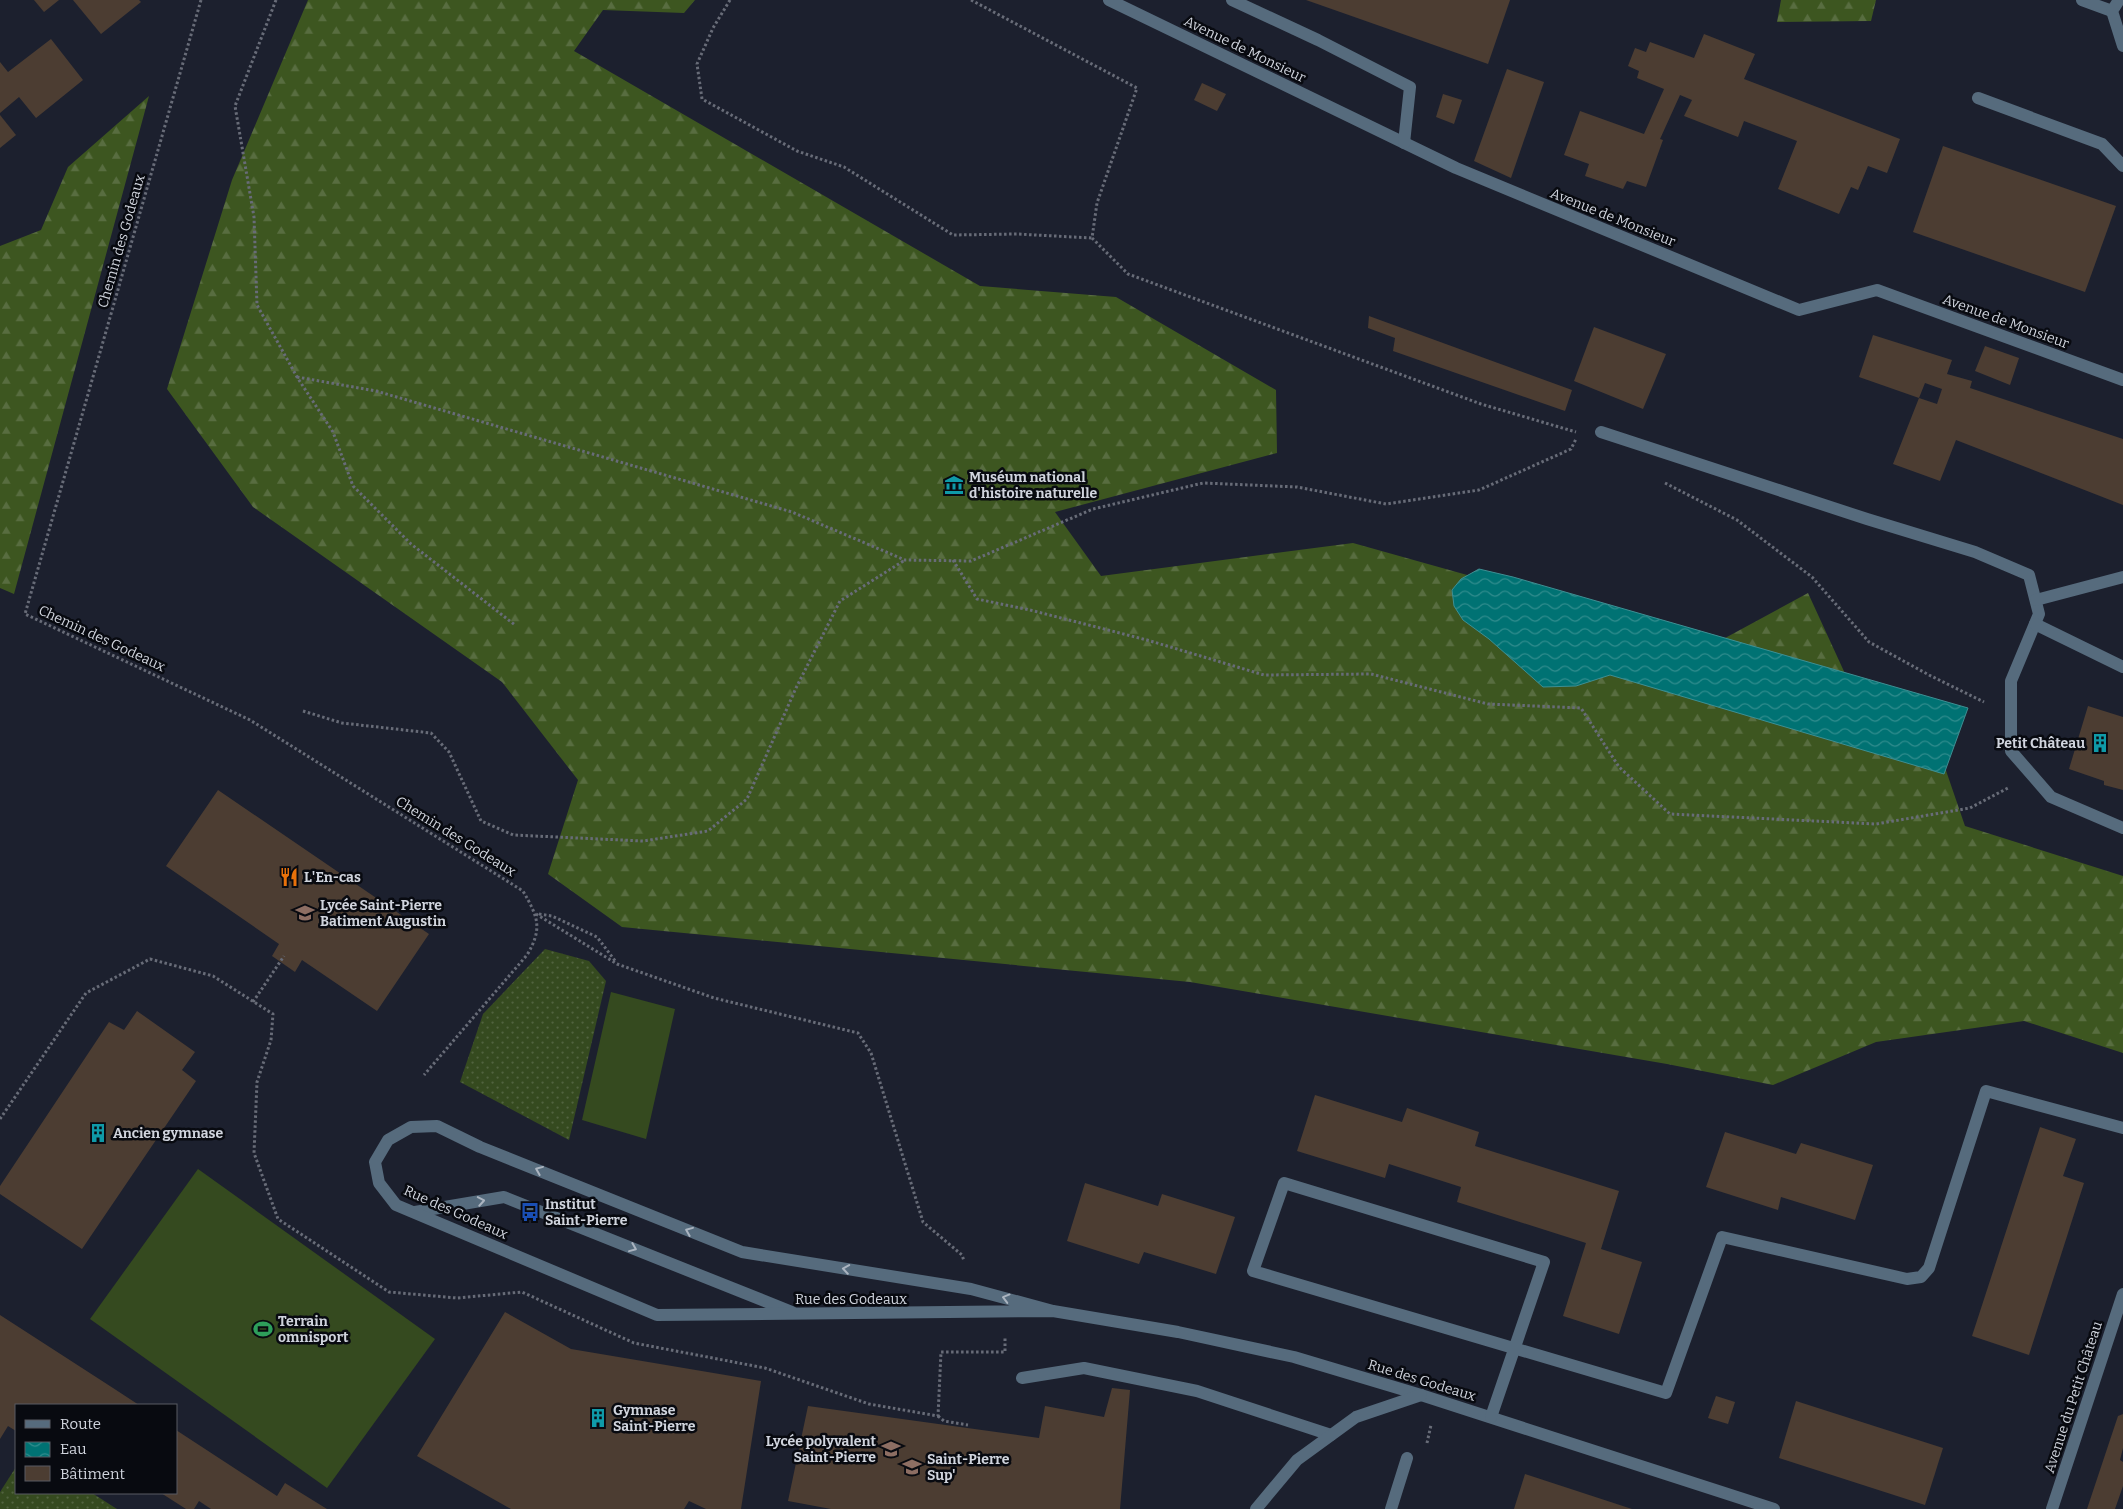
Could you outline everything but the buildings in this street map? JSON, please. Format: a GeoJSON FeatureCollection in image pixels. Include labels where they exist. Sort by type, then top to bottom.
{"type":"FeatureCollection","features":[{"type":"Feature","properties":{"kind":"street","name":"Avenue de Monsieur"},"geometry":{"type":"LineString","coordinates":[[1108,0],[1456,168],[1799,310],[1877,290],[2123,380]]}},
{"type":"Feature","properties":{"kind":"street"},"geometry":{"type":"LineString","coordinates":[[1232,0],[1410,86],[1404,143]]}},
{"type":"Feature","properties":{"kind":"street"},"geometry":{"type":"LineString","coordinates":[[2082,0],[2115,5],[2123,46]]}},
{"type":"Feature","properties":{"kind":"street"},"geometry":{"type":"LineString","coordinates":[[1978,98],[2102,144],[2123,166]]}},
{"type":"Feature","properties":{"kind":"street"},"geometry":{"type":"LineString","coordinates":[[1601,432],[1867,519],[1975,552],[2029,575],[2039,614],[2011,680],[2011,751],[2052,797],[2123,828]]}},
{"type":"Feature","properties":{"kind":"street"},"geometry":{"type":"LineString","coordinates":[[2036,600],[2123,577]]}},
{"type":"Feature","properties":{"kind":"street"},"geometry":{"type":"LineString","coordinates":[[2035,624],[2123,667]]}},
{"type":"Feature","properties":{"kind":"street"},"geometry":{"type":"LineString","coordinates":[[1491,1417],[1515,1348],[1544,1262],[1284,1183],[1253,1271],[1515,1348],[1666,1393],[1722,1237],[1907,1279],[1921,1277],[1929,1268],[1986,1091],[2123,1128]]}},
{"type":"Feature","properties":{"kind":"street","name":"Rue des Godeaux"},"geometry":{"type":"LineString","coordinates":[[1053,1311],[657,1315],[396,1205],[379,1183],[375,1162],[388,1140],[411,1127],[437,1126],[480,1147],[742,1252],[971,1289],[1053,1311],[1178,1332],[1294,1357],[1421,1394],[1774,1509]]}},
{"type":"Feature","properties":{"kind":"street"},"geometry":{"type":"LineString","coordinates":[[415,1212],[504,1197],[798,1314]]}},
{"type":"Feature","properties":{"kind":"street","name":"Avenue du Petit Château"},"geometry":{"type":"LineString","coordinates":[[2052,1509],[2123,1294]]}},
{"type":"Feature","properties":{"kind":"street"},"geometry":{"type":"LineString","coordinates":[[1022,1378],[1084,1368],[1197,1391],[1331,1435]]}},
{"type":"Feature","properties":{"kind":"street"},"geometry":{"type":"LineString","coordinates":[[1256,1509],[1297,1460],[1356,1417],[1421,1394]]}},
{"type":"Feature","properties":{"kind":"street"},"geometry":{"type":"LineString","coordinates":[[1391,1509],[1407,1458]]}},
{"type":"Feature","properties":{"kind":"path","name":"Chemin des Godeaux"},"geometry":{"type":"LineString","coordinates":[[201,0],[25,614],[250,720],[523,891],[536,914]]}},
{"type":"Feature","properties":{"kind":"path"},"geometry":{"type":"LineString","coordinates":[[276,0],[235,106],[254,217],[257,305],[297,377],[333,432],[354,486],[411,544],[515,625]]}},
{"type":"Feature","properties":{"kind":"path"},"geometry":{"type":"LineString","coordinates":[[297,377],[376,391],[782,509],[905,560],[971,561],[1093,509],[1203,483],[1298,488],[1386,504],[1479,490],[1571,449],[1580,433],[1481,404],[1128,274],[1092,238],[1017,234],[953,235],[844,167],[797,150],[702,98],[697,64],[713,28],[730,0]]}},
{"type":"Feature","properties":{"kind":"path"},"geometry":{"type":"LineString","coordinates":[[971,0],[1137,88],[1096,203],[1092,238]]}},
{"type":"Feature","properties":{"kind":"path"},"geometry":{"type":"LineString","coordinates":[[1663,482],[1737,520],[1812,578],[1869,642],[1929,675],[2012,716]]}},
{"type":"Feature","properties":{"kind":"path"},"geometry":{"type":"LineString","coordinates":[[303,711],[342,723],[431,733],[449,752],[481,821],[513,835],[643,841],[708,831],[747,799],[796,688],[840,601],[905,560]]}},
{"type":"Feature","properties":{"kind":"path"},"geometry":{"type":"LineString","coordinates":[[953,560],[977,599],[1030,610],[1147,640],[1264,675],[1371,674],[1488,704],[1581,708],[1619,768],[1670,814],[1876,824],[1970,808],[2033,776]]}},
{"type":"Feature","properties":{"kind":"path"},"geometry":{"type":"LineString","coordinates":[[536,914],[617,964],[714,998],[858,1033],[871,1053],[923,1222],[962,1255],[971,1289]]}},
{"type":"Feature","properties":{"kind":"path"},"geometry":{"type":"LineString","coordinates":[[536,914],[552,916],[597,937],[617,964]]}},
{"type":"Feature","properties":{"kind":"path"},"geometry":{"type":"LineString","coordinates":[[424,1075],[527,955],[535,941],[536,914]]}},
{"type":"Feature","properties":{"kind":"path"},"geometry":{"type":"LineString","coordinates":[[253,1002],[284,956]]}},
{"type":"Feature","properties":{"kind":"path"},"geometry":{"type":"LineString","coordinates":[[0,1119],[86,993],[150,959],[213,976],[273,1014],[272,1040],[257,1082],[254,1153],[278,1219],[389,1292],[457,1298],[522,1292],[634,1343],[764,1368],[869,1404],[938,1416],[944,1422],[968,1425]]}},
{"type":"Feature","properties":{"kind":"path"},"geometry":{"type":"LineString","coordinates":[[938,1416],[940,1352],[1005,1352],[1005,1338]]}},
{"type":"Feature","properties":{"kind":"path"},"geometry":{"type":"LineString","coordinates":[[1407,1458],[1425,1451],[1437,1400]]}},
{"type":"Feature","properties":{"kind":"shaded area"},"geometry":{"type":"Polygon","coordinates":[[[545,949],[589,961],[606,981],[569,1140],[460,1082],[483,1014],[545,949]]]}},
{"type":"Feature","properties":{"kind":"shaded area"},"geometry":{"type":"Polygon","coordinates":[[[611,992],[675,1009],[646,1139],[582,1120],[611,992]]]}},
{"type":"Feature","properties":{"kind":"shaded area","name":"Terrain omnisport"},"geometry":{"type":"Polygon","coordinates":[[[198,1169],[435,1339],[327,1488],[90,1319],[198,1169]]]}},
{"type":"Feature","properties":{"kind":"shaded area"},"geometry":{"type":"Polygon","coordinates":[[[15,1469],[15,1494],[94,1494],[117,1509],[0,1509],[0,1492],[15,1469]]]}},
{"type":"Feature","properties":{"kind":"green space"},"geometry":{"type":"Polygon","coordinates":[[[308,0],[695,0],[684,13],[603,10],[574,51],[980,286],[1116,297],[1276,390],[1277,453],[1055,512],[1101,576],[1353,543],[1714,644],[1808,593],[1853,691],[1929,721],[1965,826],[2123,876],[2123,1053],[2024,1021],[1876,1042],[1773,1085],[1667,1064],[1190,982],[622,927],[548,874],[578,780],[502,682],[253,507],[167,389],[232,180],[308,0]]]}},
{"type":"Feature","properties":{"kind":"green space"},"geometry":{"type":"Polygon","coordinates":[[[1781,0],[1876,0],[1871,21],[1777,22],[1781,0]]]}},
{"type":"Feature","properties":{"kind":"green space"},"geometry":{"type":"Polygon","coordinates":[[[149,96],[14,594],[0,588],[0,246],[41,230],[68,167],[149,96]]]}},
{"type":"Feature","properties":{"kind":"water"},"geometry":{"type":"Polygon","coordinates":[[[1479,569],[1513,577],[1968,708],[1944,774],[1610,675],[1576,686],[1543,687],[1489,639],[1463,620],[1454,606],[1452,590],[1461,579],[1479,569]]]}},
{"type":"Feature","properties":{"kind":"place","name":"Muséum national d'histoire naturelle"},"geometry":{"type":"Point","coordinates":[954,485]}},
{"type":"Feature","properties":{"kind":"place","name":"Petit Château"},"geometry":{"type":"Point","coordinates":[2100,743]}},
{"type":"Feature","properties":{"kind":"place","name":"L'En-cas"},"geometry":{"type":"Point","coordinates":[289,877]}},
{"type":"Feature","properties":{"kind":"place","name":"Lycée Saint-Pierre Batiment Augustin"},"geometry":{"type":"Point","coordinates":[305,913]}},
{"type":"Feature","properties":{"kind":"place","name":"Ancien gymnase"},"geometry":{"type":"Point","coordinates":[98,1133]}},
{"type":"Feature","properties":{"kind":"place","name":"Institut Saint-Pierre"},"geometry":{"type":"Point","coordinates":[530,1212]}},
{"type":"Feature","properties":{"kind":"place","name":"Terrain omnisport"},"geometry":{"type":"Point","coordinates":[263,1329]}},
{"type":"Feature","properties":{"kind":"place","name":"Gymnase Saint-Pierre"},"geometry":{"type":"Point","coordinates":[598,1418]}},
{"type":"Feature","properties":{"kind":"place","name":"Lycée polyvalent Saint-Pierre"},"geometry":{"type":"Point","coordinates":[891,1449]}},
{"type":"Feature","properties":{"kind":"place","name":"Saint-Pierre Sup'"},"geometry":{"type":"Point","coordinates":[912,1467]}}]}
